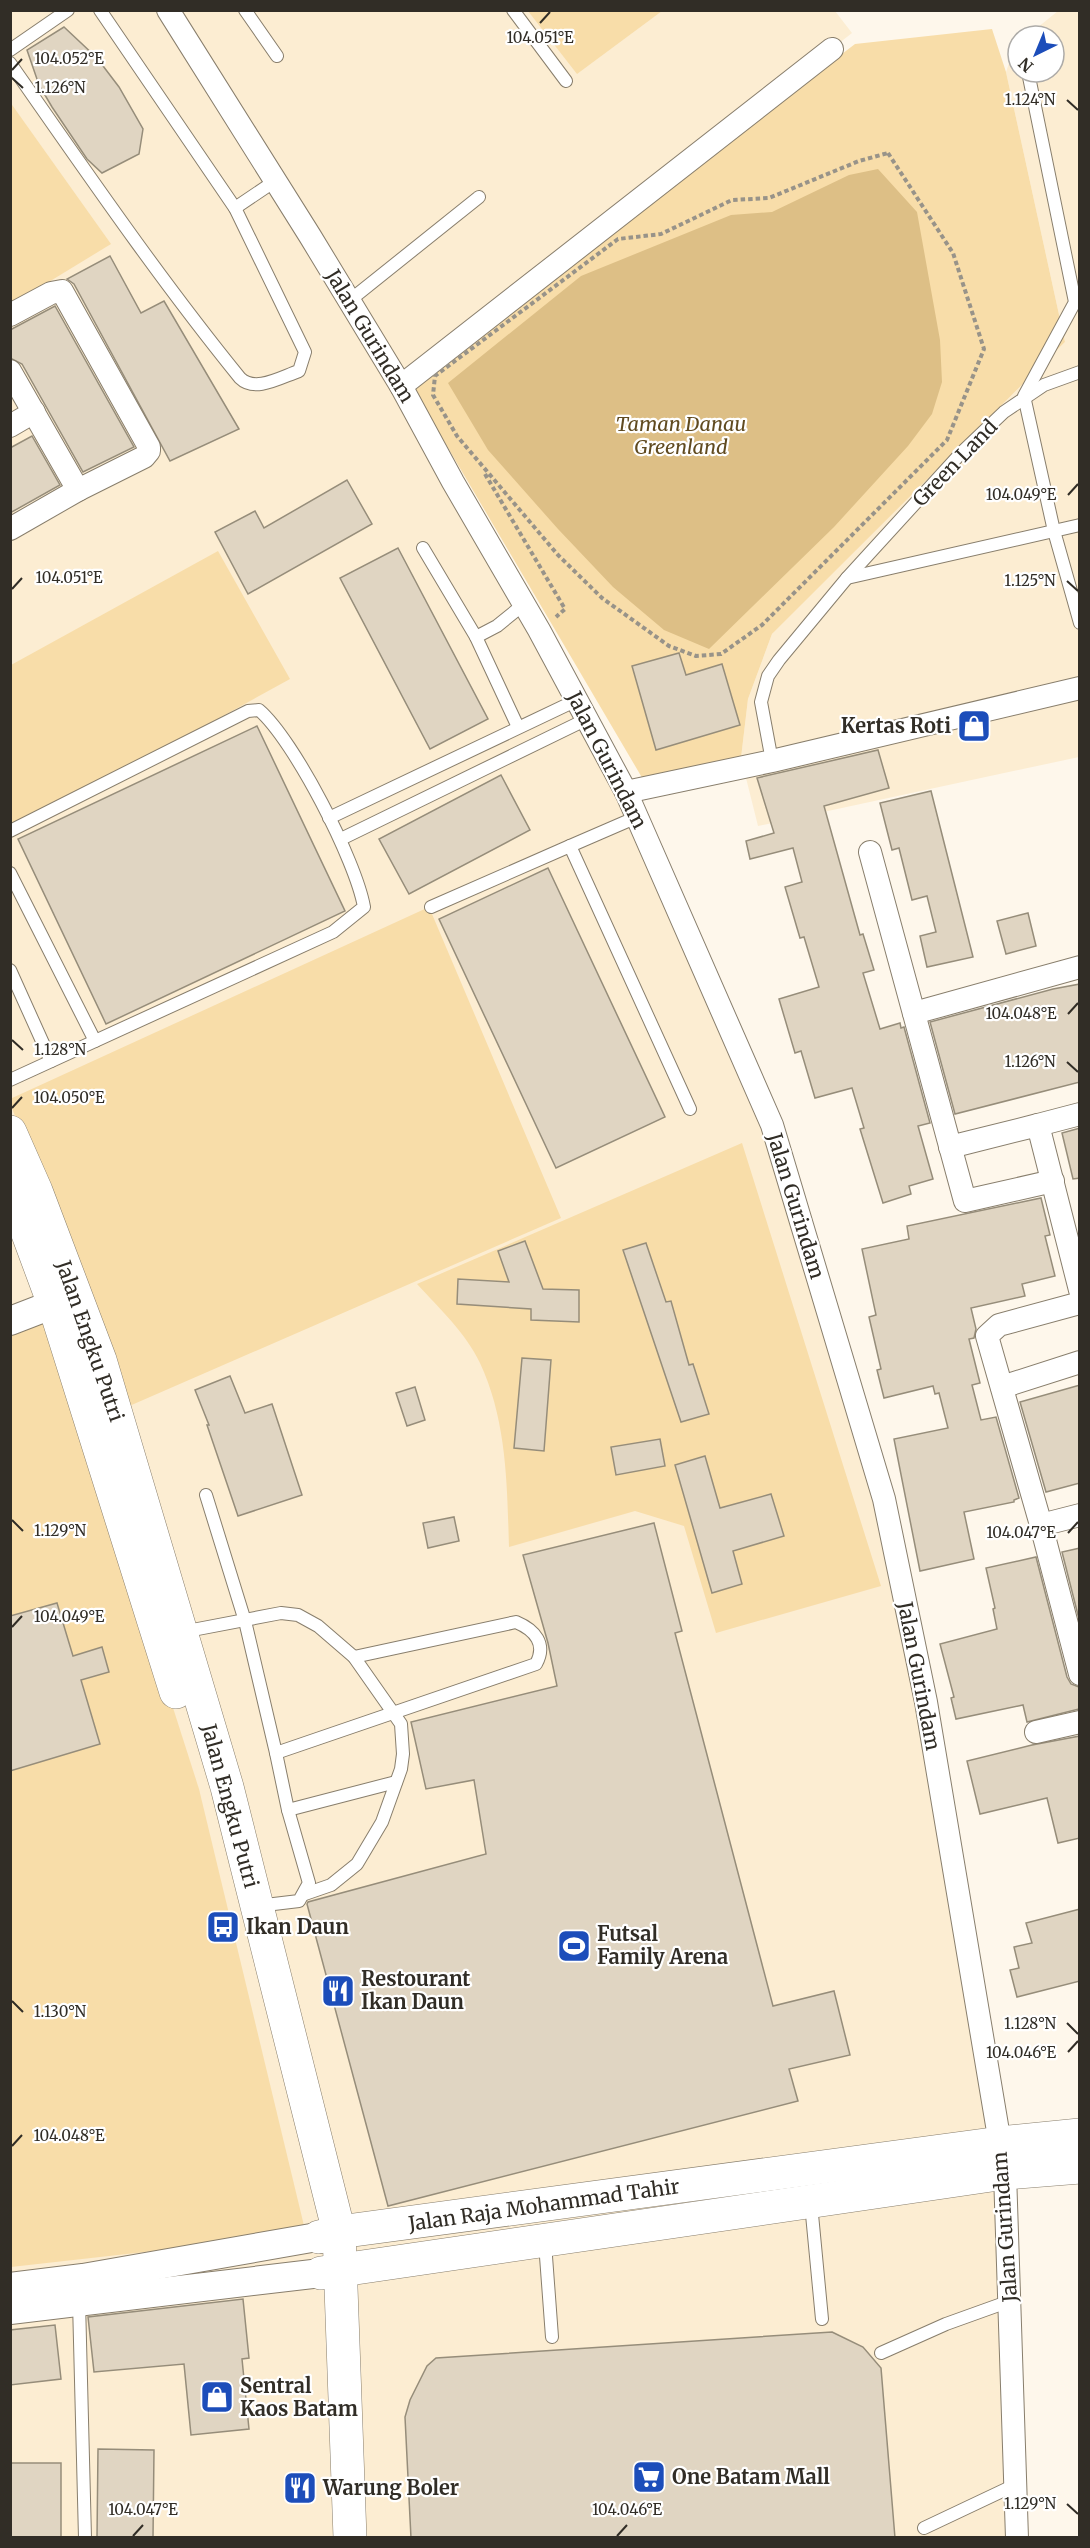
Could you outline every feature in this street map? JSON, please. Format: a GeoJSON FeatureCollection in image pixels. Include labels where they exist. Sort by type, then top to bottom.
{"type":"FeatureCollection","features":[{"type":"Feature","properties":{"kind":"main road","name":"Jalan Engku Putri"},"geometry":{"type":"LineString","coordinates":[[10,1132],[45,1212],[100,1360],[227,1787],[257,1906],[328,2235],[350,2538]]}},
{"type":"Feature","properties":{"kind":"main road","name":"Jalan Engku Putri"},"geometry":{"type":"LineString","coordinates":[[10,1187],[54,1304],[204,1783],[328,2235]]}},
{"type":"Feature","properties":{"kind":"main road","name":"Jalan Raja Mohammad Tahir"},"geometry":{"type":"LineString","coordinates":[[332,2272],[811,2203],[1002,2158],[1080,2135]]}},
{"type":"Feature","properties":{"kind":"main road","name":"Jalan Raja Mohammad Tahir"},"geometry":{"type":"LineString","coordinates":[[328,2235],[1002,2158],[1080,2167]]}},
{"type":"Feature","properties":{"kind":"main road","name":"Jalan Engku Putri"},"geometry":{"type":"LineString","coordinates":[[332,2272],[334,2538]]}},
{"type":"Feature","properties":{"kind":"street","name":"Jalan Gurindam"},"geometry":{"type":"LineString","coordinates":[[168,10],[401,386],[453,483],[540,630],[626,792],[772,1125],[884,1499],[926,1702],[1002,2158],[1010,2301],[1017,2538]]}},
{"type":"Feature","properties":{"kind":"street"},"geometry":{"type":"LineString","coordinates":[[401,386],[832,49]]}},
{"type":"Feature","properties":{"kind":"street"},"geometry":{"type":"LineString","coordinates":[[10,315],[51,292],[62,291],[148,443],[149,451],[144,457],[78,490],[10,529]]}},
{"type":"Feature","properties":{"kind":"street"},"geometry":{"type":"LineString","coordinates":[[10,371],[78,490]]}},
{"type":"Feature","properties":{"kind":"street"},"geometry":{"type":"LineString","coordinates":[[10,426],[34,412]]}},
{"type":"Feature","properties":{"kind":"street"},"geometry":{"type":"LineString","coordinates":[[626,792],[772,761],[1080,688]]}},
{"type":"Feature","properties":{"kind":"street"},"geometry":{"type":"LineString","coordinates":[[870,852],[964,1201],[1053,1181]]}},
{"type":"Feature","properties":{"kind":"street"},"geometry":{"type":"LineString","coordinates":[[914,1013],[1080,967]]}},
{"type":"Feature","properties":{"kind":"street"},"geometry":{"type":"LineString","coordinates":[[950,1148],[1080,1114]]}},
{"type":"Feature","properties":{"kind":"street"},"geometry":{"type":"LineString","coordinates":[[1038,1125],[1080,1290]]}},
{"type":"Feature","properties":{"kind":"street"},"geometry":{"type":"LineString","coordinates":[[1078,1661],[987,1335],[999,1325],[1080,1303]]}},
{"type":"Feature","properties":{"kind":"street"},"geometry":{"type":"LineString","coordinates":[[10,1321],[54,1304]]}},
{"type":"Feature","properties":{"kind":"street"},"geometry":{"type":"LineString","coordinates":[[1002,1387],[1080,1362]]}},
{"type":"Feature","properties":{"kind":"street"},"geometry":{"type":"LineString","coordinates":[[1041,1525],[1080,1515]]}},
{"type":"Feature","properties":{"kind":"street"},"geometry":{"type":"LineString","coordinates":[[1036,1732],[1080,1722]]}},
{"type":"Feature","properties":{"kind":"street","name":"Jalan Raja Mohammad Tahir"},"geometry":{"type":"LineString","coordinates":[[10,2287],[83,2278],[328,2235]]}},
{"type":"Feature","properties":{"kind":"street","name":"Jalan Raja Mohammad Tahir"},"geometry":{"type":"LineString","coordinates":[[10,2310],[332,2272]]}},
{"type":"Feature","properties":{"kind":"lane"},"geometry":{"type":"LineString","coordinates":[[10,50],[68,10]]}},
{"type":"Feature","properties":{"kind":"lane"},"geometry":{"type":"LineString","coordinates":[[10,63],[181,306],[240,378],[254,386],[299,371],[305,352],[235,208],[100,10]]}},
{"type":"Feature","properties":{"kind":"lane"},"geometry":{"type":"LineString","coordinates":[[245,10],[277,56]]}},
{"type":"Feature","properties":{"kind":"lane"},"geometry":{"type":"LineString","coordinates":[[513,10],[566,81]]}},
{"type":"Feature","properties":{"kind":"lane"},"geometry":{"type":"LineString","coordinates":[[1030,84],[1075,302],[1024,396],[1054,531],[1080,623]]}},
{"type":"Feature","properties":{"kind":"lane"},"geometry":{"type":"LineString","coordinates":[[235,208],[275,181]]}},
{"type":"Feature","properties":{"kind":"lane"},"geometry":{"type":"LineString","coordinates":[[349,301],[479,197]]}},
{"type":"Feature","properties":{"kind":"lane","name":"Green Land"},"geometry":{"type":"LineString","coordinates":[[772,761],[762,702],[768,676],[847,578],[962,452],[1024,396],[1044,385],[1080,372]]}},
{"type":"Feature","properties":{"kind":"lane"},"geometry":{"type":"LineString","coordinates":[[847,578],[1080,525]]}},
{"type":"Feature","properties":{"kind":"lane"},"geometry":{"type":"LineString","coordinates":[[423,548],[476,637],[518,727]]}},
{"type":"Feature","properties":{"kind":"lane"},"geometry":{"type":"LineString","coordinates":[[476,637],[497,626],[524,604]]}},
{"type":"Feature","properties":{"kind":"lane"},"geometry":{"type":"LineString","coordinates":[[10,831],[248,711],[259,710],[267,716],[294,755],[329,818],[340,839],[364,907],[333,932],[10,1080]]}},
{"type":"Feature","properties":{"kind":"lane"},"geometry":{"type":"LineString","coordinates":[[329,818],[518,727],[582,710]]}},
{"type":"Feature","properties":{"kind":"lane"},"geometry":{"type":"LineString","coordinates":[[340,839],[582,710]]}},
{"type":"Feature","properties":{"kind":"lane"},"geometry":{"type":"LineString","coordinates":[[431,907],[637,817]]}},
{"type":"Feature","properties":{"kind":"lane"},"geometry":{"type":"LineString","coordinates":[[570,846],[690,1109]]}},
{"type":"Feature","properties":{"kind":"lane"},"geometry":{"type":"LineString","coordinates":[[10,873],[95,1041]]}},
{"type":"Feature","properties":{"kind":"lane"},"geometry":{"type":"LineString","coordinates":[[10,970],[51,1061]]}},
{"type":"Feature","properties":{"kind":"lane"},"geometry":{"type":"LineString","coordinates":[[206,1495],[244,1621],[288,1810],[309,1883],[305,1894],[299,1901],[257,1906]]}},
{"type":"Feature","properties":{"kind":"lane"},"geometry":{"type":"LineString","coordinates":[[181,1633],[281,1613],[298,1615],[318,1626],[354,1657],[401,1724],[403,1754],[382,1822],[357,1864],[330,1885],[305,1894]]}},
{"type":"Feature","properties":{"kind":"lane"},"geometry":{"type":"LineString","coordinates":[[276,1754],[536,1664],[541,1655],[540,1641],[534,1632],[516,1623],[354,1657]]}},
{"type":"Feature","properties":{"kind":"lane"},"geometry":{"type":"LineString","coordinates":[[288,1810],[396,1782]]}},
{"type":"Feature","properties":{"kind":"lane"},"geometry":{"type":"LineString","coordinates":[[811,2203],[822,2319]]}},
{"type":"Feature","properties":{"kind":"lane"},"geometry":{"type":"LineString","coordinates":[[545,2241],[552,2337]]}},
{"type":"Feature","properties":{"kind":"lane"},"geometry":{"type":"LineString","coordinates":[[881,2353],[946,2324],[1010,2301]]}},
{"type":"Feature","properties":{"kind":"lane"},"geometry":{"type":"LineString","coordinates":[[79,2302],[85,2538]]}},
{"type":"Feature","properties":{"kind":"lane"},"geometry":{"type":"LineString","coordinates":[[924,2528],[1017,2484]]}},
{"type":"Feature","properties":{"kind":"path"},"geometry":{"type":"LineString","coordinates":[[480,465],[558,555],[602,598],[669,646],[696,656],[722,654],[762,625],[948,440],[984,349],[953,254],[888,153],[859,161],[770,198],[732,200],[661,234],[618,239],[435,376],[433,395],[457,436],[480,465],[566,609],[540,630]]}},
{"type":"Feature","properties":{"kind":"shaded area"},"geometry":{"type":"Polygon","coordinates":[[[11,11],[835,11],[852,33],[401,386],[540,630],[772,1125],[884,1499],[1005,2173],[1017,2537],[11,2538],[11,11]]]}},
{"type":"Feature","properties":{"kind":"shaded area"},"geometry":{"type":"Polygon","coordinates":[[[1058,11],[1079,11],[1079,757],[758,826],[741,758],[748,699],[772,634],[1065,342],[1009,84],[1066,84],[1066,24],[1042,24],[1058,11]]]}},
{"type":"Feature","properties":{"kind":"shaded area"},"geometry":{"type":"Polygon","coordinates":[[[878,169],[917,212],[940,340],[942,382],[932,414],[908,446],[834,527],[709,649],[664,630],[613,587],[488,450],[448,383],[581,276],[731,215],[772,212],[849,175],[878,169]]]}},
{"type":"Feature","properties":{"kind":"green space"},"geometry":{"type":"Polygon","coordinates":[[[528,11],[662,11],[577,74],[528,11]]]}},
{"type":"Feature","properties":{"kind":"green space","name":"Taman Danau Greenland"},"geometry":{"type":"Polygon","coordinates":[[[992,29],[1006,72],[1006,84],[1009,84],[1065,342],[772,634],[748,699],[741,758],[644,781],[411,385],[855,44],[992,29]]]}},
{"type":"Feature","properties":{"kind":"green space"},"geometry":{"type":"Polygon","coordinates":[[[10,102],[111,244],[11,305],[10,305],[10,102]]]}},
{"type":"Feature","properties":{"kind":"green space"},"geometry":{"type":"Polygon","coordinates":[[[218,551],[290,679],[11,833],[11,665],[218,551]]]}},
{"type":"Feature","properties":{"kind":"green space"},"geometry":{"type":"Polygon","coordinates":[[[429,907],[561,1218],[127,1407],[71,1253],[10,1099],[429,907]]]}},
{"type":"Feature","properties":{"kind":"green space"},"geometry":{"type":"Polygon","coordinates":[[[742,1143],[881,1586],[716,1633],[684,1526],[635,1511],[509,1547],[504,1453],[496,1407],[489,1385],[467,1341],[452,1321],[417,1284],[742,1143]]]}},
{"type":"Feature","properties":{"kind":"green space"},"geometry":{"type":"Polygon","coordinates":[[[48,1317],[199,1789],[306,2234],[11,2267],[10,1331],[48,1317]]]}},
{"type":"Feature","properties":{"kind":"building"},"geometry":{"type":"Polygon","coordinates":[[[64,27],[97,58],[119,87],[143,129],[139,154],[102,173],[87,159],[52,107],[39,85],[27,50],[64,27]]]}},
{"type":"Feature","properties":{"kind":"building"},"geometry":{"type":"Polygon","coordinates":[[[110,256],[141,313],[164,301],[239,429],[170,461],[74,284],[67,279],[110,256]]]}},
{"type":"Feature","properties":{"kind":"building"},"geometry":{"type":"Polygon","coordinates":[[[55,306],[134,447],[83,472],[22,364],[10,358],[10,330],[55,306]]]}},
{"type":"Feature","properties":{"kind":"building"},"geometry":{"type":"Polygon","coordinates":[[[32,436],[60,485],[10,513],[10,448],[32,436]]]}},
{"type":"Feature","properties":{"kind":"building"},"geometry":{"type":"Polygon","coordinates":[[[347,480],[372,524],[248,594],[215,532],[255,511],[264,528],[347,480]]]}},
{"type":"Feature","properties":{"kind":"building"},"geometry":{"type":"Polygon","coordinates":[[[398,548],[488,719],[430,749],[340,578],[398,548]]]}},
{"type":"Feature","properties":{"kind":"building"},"geometry":{"type":"Polygon","coordinates":[[[679,653],[686,675],[722,664],[740,725],[656,750],[632,666],[679,653]]]}},
{"type":"Feature","properties":{"kind":"building"},"geometry":{"type":"Polygon","coordinates":[[[257,726],[345,911],[106,1024],[18,839],[257,726]]]}},
{"type":"Feature","properties":{"kind":"building"},"geometry":{"type":"Polygon","coordinates":[[[878,750],[889,788],[824,806],[860,935],[863,934],[874,970],[863,973],[880,1029],[900,1023],[901,1028],[904,1027],[930,1123],[918,1126],[933,1179],[909,1186],[911,1194],[883,1203],[860,1129],[864,1128],[852,1088],[815,1098],[801,1051],[795,1053],[779,999],[819,987],[804,937],[800,938],[785,887],[802,882],[793,848],[750,859],[746,841],[774,833],[757,778],[878,750]]]}},
{"type":"Feature","properties":{"kind":"building"},"geometry":{"type":"Polygon","coordinates":[[[501,775],[530,830],[409,894],[379,839],[501,775]]]}},
{"type":"Feature","properties":{"kind":"building"},"geometry":{"type":"Polygon","coordinates":[[[931,791],[973,957],[927,967],[920,936],[936,932],[927,896],[912,900],[899,848],[892,850],[880,803],[931,791]]]}},
{"type":"Feature","properties":{"kind":"building"},"geometry":{"type":"Polygon","coordinates":[[[548,868],[665,1117],[556,1168],[439,919],[548,868]]]}},
{"type":"Feature","properties":{"kind":"building"},"geometry":{"type":"Polygon","coordinates":[[[1028,913],[1036,946],[1006,954],[997,921],[1028,913]]]}},
{"type":"Feature","properties":{"kind":"building"},"geometry":{"type":"Polygon","coordinates":[[[1080,984],[1080,1082],[955,1114],[930,1022],[1080,984]]]}},
{"type":"Feature","properties":{"kind":"building"},"geometry":{"type":"Polygon","coordinates":[[[1080,1128],[1080,1178],[1073,1179],[1062,1133],[1080,1128]]]}},
{"type":"Feature","properties":{"kind":"building"},"geometry":{"type":"Polygon","coordinates":[[[1041,1198],[1050,1235],[1045,1236],[1055,1276],[1022,1284],[1025,1296],[971,1308],[976,1329],[974,1338],[969,1339],[980,1383],[972,1385],[981,1420],[996,1417],[1019,1498],[1014,1502],[964,1512],[974,1559],[920,1571],[894,1439],[948,1428],[939,1393],[935,1394],[933,1386],[884,1398],[877,1370],[881,1369],[869,1317],[876,1315],[862,1249],[909,1239],[907,1226],[1041,1198]]]}},
{"type":"Feature","properties":{"kind":"building"},"geometry":{"type":"Polygon","coordinates":[[[525,1241],[543,1289],[579,1290],[579,1322],[531,1320],[531,1309],[457,1304],[458,1279],[509,1282],[498,1251],[525,1241]]]}},
{"type":"Feature","properties":{"kind":"building"},"geometry":{"type":"Polygon","coordinates":[[[646,1243],[666,1302],[671,1301],[689,1365],[693,1364],[709,1414],[681,1422],[623,1250],[646,1243]]]}},
{"type":"Feature","properties":{"kind":"building"},"geometry":{"type":"Polygon","coordinates":[[[522,1358],[551,1360],[544,1451],[514,1448],[522,1358]]]}},
{"type":"Feature","properties":{"kind":"building"},"geometry":{"type":"Polygon","coordinates":[[[230,1376],[245,1413],[272,1404],[302,1495],[238,1516],[207,1425],[209,1425],[195,1390],[230,1376]]]}},
{"type":"Feature","properties":{"kind":"building"},"geometry":{"type":"Polygon","coordinates":[[[1080,1385],[1080,1483],[1046,1492],[1020,1402],[1080,1385]]]}},
{"type":"Feature","properties":{"kind":"building"},"geometry":{"type":"Polygon","coordinates":[[[415,1387],[425,1420],[407,1426],[396,1393],[415,1387]]]}},
{"type":"Feature","properties":{"kind":"building"},"geometry":{"type":"Polygon","coordinates":[[[660,1439],[665,1466],[616,1475],[611,1447],[660,1439]]]}},
{"type":"Feature","properties":{"kind":"building"},"geometry":{"type":"Polygon","coordinates":[[[705,1456],[720,1508],[771,1494],[784,1536],[733,1551],[742,1584],[712,1593],[675,1465],[705,1456]]]}},
{"type":"Feature","properties":{"kind":"building"},"geometry":{"type":"Polygon","coordinates":[[[454,1517],[459,1541],[428,1548],[423,1523],[454,1517]]]}},
{"type":"Feature","properties":{"kind":"building"},"geometry":{"type":"Polygon","coordinates":[[[654,1523],[682,1631],[675,1633],[773,2006],[834,1991],[850,2055],[789,2069],[798,2101],[388,2206],[307,1904],[486,1854],[474,1780],[426,1789],[411,1722],[557,1686],[548,1643],[523,1555],[654,1523]]]}},
{"type":"Feature","properties":{"kind":"building"},"geometry":{"type":"Polygon","coordinates":[[[1080,1548],[1080,1583],[1079,1619],[1062,1552],[1080,1548]]]}},
{"type":"Feature","properties":{"kind":"building"},"geometry":{"type":"Polygon","coordinates":[[[1036,1557],[1067,1677],[1071,1684],[1079,1687],[1079,1709],[1027,1722],[1023,1705],[956,1719],[951,1698],[954,1697],[940,1644],[997,1629],[986,1568],[1036,1557]]]}},
{"type":"Feature","properties":{"kind":"building"},"geometry":{"type":"Polygon","coordinates":[[[57,1603],[73,1656],[102,1647],[109,1672],[81,1680],[100,1744],[10,1771],[10,1616],[57,1603]]]}},
{"type":"Feature","properties":{"kind":"building"},"geometry":{"type":"Polygon","coordinates":[[[1080,1736],[1080,1838],[1058,1843],[1047,1798],[980,1814],[967,1761],[1080,1736]]]}},
{"type":"Feature","properties":{"kind":"building"},"geometry":{"type":"Polygon","coordinates":[[[1080,1909],[1080,1981],[1017,1997],[1010,1970],[1019,1968],[1014,1947],[1032,1943],[1026,1923],[1080,1909]]]}},
{"type":"Feature","properties":{"kind":"building"},"geometry":{"type":"Polygon","coordinates":[[[243,2299],[249,2358],[242,2359],[249,2429],[191,2435],[184,2364],[94,2372],[88,2317],[243,2299]]]}},
{"type":"Feature","properties":{"kind":"building"},"geometry":{"type":"Polygon","coordinates":[[[55,2325],[61,2379],[10,2385],[10,2330],[55,2325]]]}},
{"type":"Feature","properties":{"kind":"building","name":"One Batam Mall"},"geometry":{"type":"Polygon","coordinates":[[[832,2332],[863,2347],[881,2368],[895,2538],[411,2538],[405,2417],[410,2400],[427,2366],[436,2358],[832,2332]]]}},
{"type":"Feature","properties":{"kind":"building"},"geometry":{"type":"Polygon","coordinates":[[[98,2449],[154,2450],[153,2538],[97,2538],[98,2449]]]}},
{"type":"Feature","properties":{"kind":"building"},"geometry":{"type":"Polygon","coordinates":[[[10,2463],[61,2463],[61,2538],[10,2538],[10,2463]]]}},
{"type":"Feature","properties":{"kind":"place","name":"Kertas Roti"},"geometry":{"type":"Point","coordinates":[974,726]}},
{"type":"Feature","properties":{"kind":"place","name":"Ikan Daun"},"geometry":{"type":"Point","coordinates":[223,1927]}},
{"type":"Feature","properties":{"kind":"place","name":"Futsal Family Arena"},"geometry":{"type":"Point","coordinates":[574,1946]}},
{"type":"Feature","properties":{"kind":"place","name":"Restourant Ikan Daun"},"geometry":{"type":"Point","coordinates":[338,1991]}},
{"type":"Feature","properties":{"kind":"place","name":"Sentral Kaos Batam"},"geometry":{"type":"Point","coordinates":[217,2397]}},
{"type":"Feature","properties":{"kind":"place","name":"One Batam Mall"},"geometry":{"type":"Point","coordinates":[649,2477]}},
{"type":"Feature","properties":{"kind":"place","name":"Warung Boler"},"geometry":{"type":"Point","coordinates":[300,2488]}}]}
